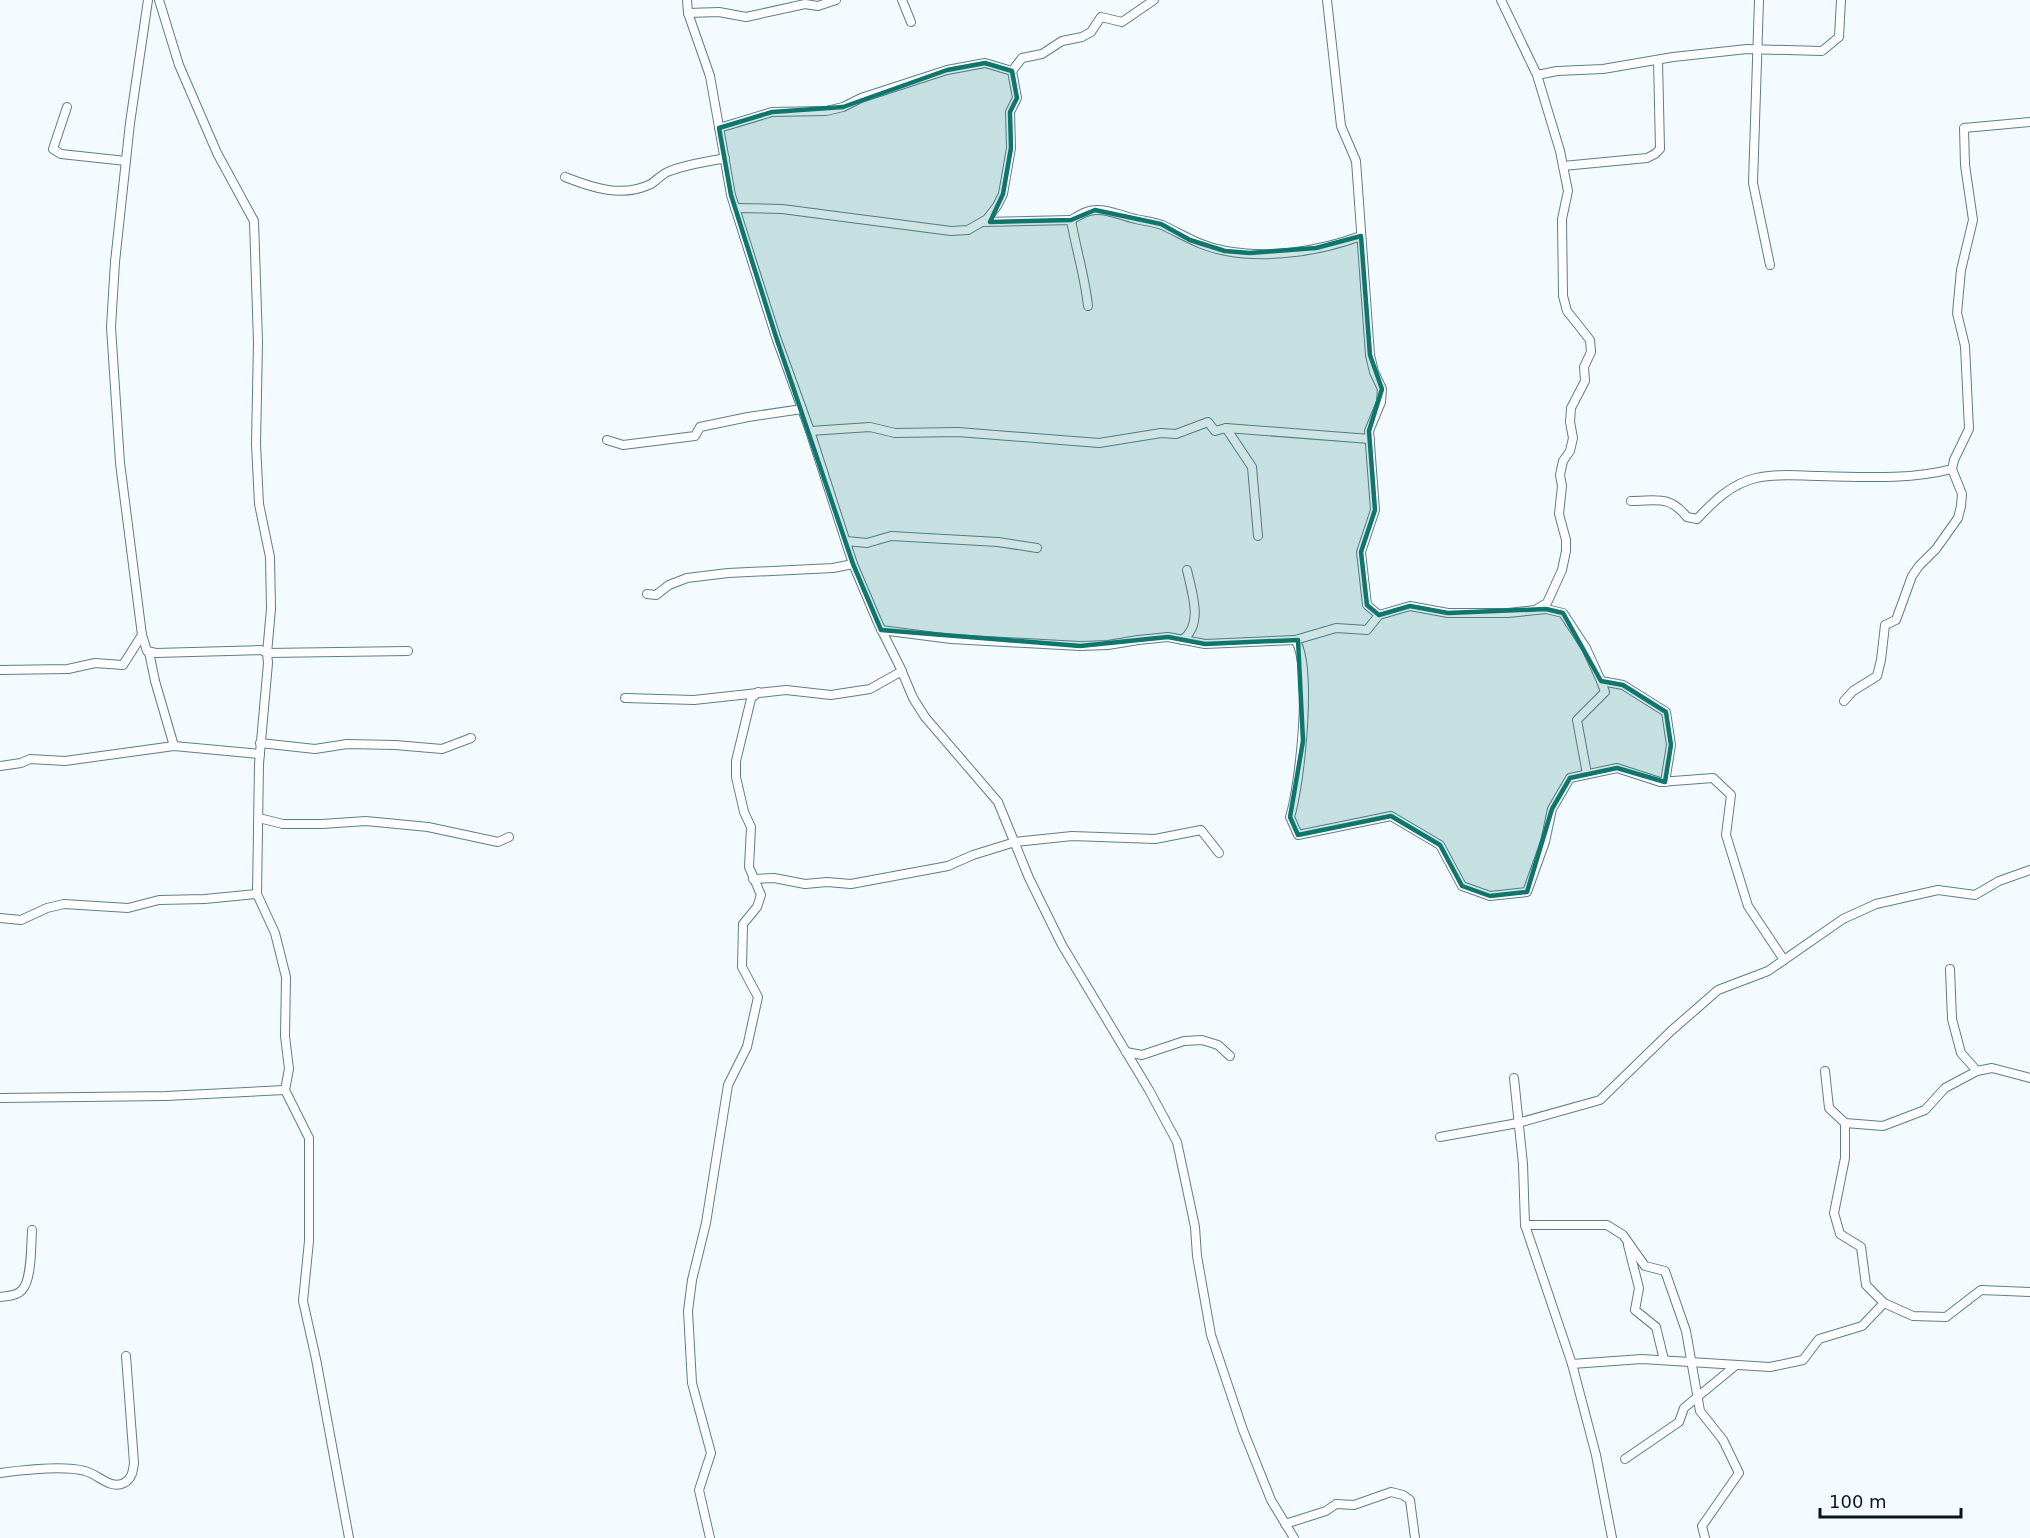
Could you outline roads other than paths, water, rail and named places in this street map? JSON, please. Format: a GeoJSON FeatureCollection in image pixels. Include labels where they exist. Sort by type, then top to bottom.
{"type":"FeatureCollection","features":[{"type":"Feature","properties":{"kind":"street"},"geometry":{"type":"LineString","coordinates":[[148,0],[126,161],[115,262],[111,327],[120,463],[142,635],[144,648],[149,652],[174,746]]}},
{"type":"Feature","properties":{"kind":"street"},"geometry":{"type":"LineString","coordinates":[[159,0],[179,65],[217,153],[254,221],[258,342],[256,444],[259,504],[270,557],[271,609],[260,743],[257,894],[275,933],[286,977],[285,1036],[289,1069],[285,1090],[309,1138],[309,1241],[303,1301],[349,1538]]}},
{"type":"Feature","properties":{"kind":"street"},"geometry":{"type":"LineString","coordinates":[[687,0],[688,13],[710,76],[735,208],[853,564],[881,630],[914,698],[925,717],[998,802],[1029,878],[1062,945],[1149,1090],[1176,1142],[1195,1227],[1197,1256],[1211,1335],[1254,1460],[1271,1500],[1294,1538]]}},
{"type":"Feature","properties":{"kind":"street"},"geometry":{"type":"LineString","coordinates":[[688,13],[719,12],[746,17],[805,4],[818,6],[836,0]]}},
{"type":"Feature","properties":{"kind":"street"},"geometry":{"type":"LineString","coordinates":[[902,0],[911,22]]}},
{"type":"Feature","properties":{"kind":"street"},"geometry":{"type":"LineString","coordinates":[[735,208],[782,209],[951,231],[968,230],[983,222],[997,207],[1003,194],[1011,148],[1010,112],[1017,98],[1012,71],[1022,58],[1042,54],[1062,41],[1082,37],[1091,32],[1101,17],[1122,22],[1154,0]]}},
{"type":"Feature","properties":{"kind":"street"},"geometry":{"type":"LineString","coordinates":[[1327,0],[1341,126],[1356,161],[1370,355],[1374,372],[1382,389],[1381,402],[1370,431],[1375,510],[1361,552],[1367,605],[1379,615]]}},
{"type":"Feature","properties":{"kind":"street"},"geometry":{"type":"LineString","coordinates":[[1501,0],[1537,75],[1552,122],[1568,191],[1562,219],[1563,296],[1567,311],[1590,340],[1592,352],[1584,367],[1585,381],[1571,408],[1570,422],[1573,438],[1570,451],[1563,461],[1560,475],[1562,486],[1559,514],[1566,540],[1562,570],[1547,603],[1535,610]]}},
{"type":"Feature","properties":{"kind":"street"},"geometry":{"type":"LineString","coordinates":[[1759,0],[1753,183],[1770,265]]}},
{"type":"Feature","properties":{"kind":"street"},"geometry":{"type":"LineString","coordinates":[[1537,75],[1557,71],[1603,69],[1758,48],[1822,51],[1839,37],[1841,0]]}},
{"type":"Feature","properties":{"kind":"street"},"geometry":{"type":"LineString","coordinates":[[1563,166],[1647,158],[1660,149],[1659,60]]}},
{"type":"Feature","properties":{"kind":"street"},"geometry":{"type":"LineString","coordinates":[[719,128],[772,112],[826,111],[843,107],[861,98],[957,68],[986,63],[1012,71]]}},
{"type":"Feature","properties":{"kind":"street"},"geometry":{"type":"LineString","coordinates":[[67,107],[53,149],[61,154],[126,161]]}},
{"type":"Feature","properties":{"kind":"street"},"geometry":{"type":"LineString","coordinates":[[1844,701],[1853,691],[1877,676],[1885,625],[1896,620],[1912,576],[1936,549],[1958,518],[1962,506],[1962,494],[1952,469],[1969,429],[1965,346],[1957,312],[1961,270],[1973,220],[1965,165],[1964,128],[2030,122]]}},
{"type":"Feature","properties":{"kind":"street"},"geometry":{"type":"LineString","coordinates":[[565,177],[586,185],[621,192],[636,190],[653,183],[668,171],[725,158]]}},
{"type":"Feature","properties":{"kind":"street"},"geometry":{"type":"LineString","coordinates":[[983,222],[1071,220],[1085,212],[1095,210],[1115,212],[1161,224],[1190,240],[1225,251],[1250,253],[1287,253],[1317,248],[1361,236]]}},
{"type":"Feature","properties":{"kind":"street"},"geometry":{"type":"LineString","coordinates":[[1071,220],[1078,258],[1086,281],[1088,306]]}},
{"type":"Feature","properties":{"kind":"street"},"geometry":{"type":"LineString","coordinates":[[607,440],[623,445],[695,436],[700,428],[748,417],[802,409]]}},
{"type":"Feature","properties":{"kind":"street"},"geometry":{"type":"LineString","coordinates":[[810,431],[870,427],[895,433],[958,432],[1099,443],[1161,433],[1176,434],[1208,422],[1215,431],[1226,428],[1370,439]]}},
{"type":"Feature","properties":{"kind":"street"},"geometry":{"type":"LineString","coordinates":[[1226,428],[1252,467],[1258,536]]}},
{"type":"Feature","properties":{"kind":"street"},"geometry":{"type":"LineString","coordinates":[[1631,501],[1671,501],[1688,518],[1697,519],[1719,496],[1738,485],[1757,478],[1781,475],[1857,477],[1925,474],[1952,469]]}},
{"type":"Feature","properties":{"kind":"street"},"geometry":{"type":"LineString","coordinates":[[846,541],[867,543],[891,536],[998,542],[1037,548]]}},
{"type":"Feature","properties":{"kind":"street"},"geometry":{"type":"LineString","coordinates":[[647,594],[656,595],[669,585],[687,578],[728,573],[833,568],[853,564]]}},
{"type":"Feature","properties":{"kind":"street"},"geometry":{"type":"LineString","coordinates":[[1182,640],[1194,628],[1195,618],[1187,570]]}},
{"type":"Feature","properties":{"kind":"street"},"geometry":{"type":"LineString","coordinates":[[881,630],[951,639],[1080,646],[1108,645],[1168,637],[1205,644],[1295,640],[1336,627],[1367,630],[1379,615],[1410,606],[1448,613],[1508,613],[1546,609],[1563,613],[1586,648],[1605,692],[1577,720],[1587,774]]}},
{"type":"Feature","properties":{"kind":"street"},"geometry":{"type":"LineString","coordinates":[[0,670],[68,669],[95,663],[123,665],[142,635]]}},
{"type":"Feature","properties":{"kind":"street"},"geometry":{"type":"LineString","coordinates":[[1295,640],[1299,646],[1302,663],[1303,741],[1295,802],[1290,818],[1298,835],[1391,816],[1440,845],[1462,885],[1490,896],[1527,892],[1545,842],[1552,809],[1570,778],[1617,768],[1660,782],[1713,778],[1731,795],[1726,835],[1748,906],[1784,960]]}},
{"type":"Feature","properties":{"kind":"street"},"geometry":{"type":"LineString","coordinates":[[149,652],[408,651]]}},
{"type":"Feature","properties":{"kind":"street"},"geometry":{"type":"LineString","coordinates":[[625,698],[694,700],[786,690],[831,695],[870,688],[902,671]]}},
{"type":"Feature","properties":{"kind":"street"},"geometry":{"type":"LineString","coordinates":[[1601,681],[1623,685],[1666,712],[1671,745],[1665,782]]}},
{"type":"Feature","properties":{"kind":"street"},"geometry":{"type":"LineString","coordinates":[[710,1538],[699,1490],[711,1453],[692,1383],[688,1311],[692,1280],[710,1200],[728,1085],[747,1047],[758,997],[742,967],[743,924],[757,907],[761,895],[749,867],[751,827],[744,812],[736,777],[736,761],[752,699],[759,692]]}},
{"type":"Feature","properties":{"kind":"street"},"geometry":{"type":"LineString","coordinates":[[732,696],[741,701],[748,711]]}},
{"type":"Feature","properties":{"kind":"street"},"geometry":{"type":"LineString","coordinates":[[260,743],[315,749],[347,744],[442,749],[471,738]]}},
{"type":"Feature","properties":{"kind":"street"},"geometry":{"type":"LineString","coordinates":[[0,766],[21,763],[30,759],[65,761],[174,746],[260,754]]}},
{"type":"Feature","properties":{"kind":"street"},"geometry":{"type":"LineString","coordinates":[[259,818],[283,824],[366,821],[428,826],[498,842],[509,837]]}},
{"type":"Feature","properties":{"kind":"street"},"geometry":{"type":"LineString","coordinates":[[753,879],[774,878],[805,884],[826,882],[850,884],[948,866],[973,855],[1015,842],[1072,836],[1155,839],[1201,830],[1219,853]]}},
{"type":"Feature","properties":{"kind":"street"},"geometry":{"type":"LineString","coordinates":[[1440,1137],[1518,1123],[1600,1100],[1671,1031],[1718,990],[1768,971],[1843,919],[1876,904],[1938,890],[1975,895],[2000,880],[2030,870]]}},
{"type":"Feature","properties":{"kind":"street"},"geometry":{"type":"LineString","coordinates":[[0,918],[21,920],[47,908],[64,904],[128,908],[159,900],[205,899],[257,894]]}},
{"type":"Feature","properties":{"kind":"street"},"geometry":{"type":"LineString","coordinates":[[1950,969],[1952,1019],[1958,1042],[1961,1053],[1977,1071]]}},
{"type":"Feature","properties":{"kind":"street"},"geometry":{"type":"LineString","coordinates":[[1126,1052],[1142,1055],[1184,1041],[1202,1040],[1218,1045],[1230,1056]]}},
{"type":"Feature","properties":{"kind":"street"},"geometry":{"type":"LineString","coordinates":[[1825,1071],[1829,1108],[1845,1123],[1883,1126],[1925,1110],[1945,1088],[1977,1071],[1992,1068],[2030,1078]]}},
{"type":"Feature","properties":{"kind":"street"},"geometry":{"type":"LineString","coordinates":[[1514,1078],[1525,1225],[1572,1364],[1596,1455],[1612,1538]]}},
{"type":"Feature","properties":{"kind":"street"},"geometry":{"type":"LineString","coordinates":[[0,1098],[166,1096],[285,1090]]}},
{"type":"Feature","properties":{"kind":"street"},"geometry":{"type":"LineString","coordinates":[[1845,1123],[1845,1158],[1833,1213],[1840,1234],[1861,1247],[1866,1286],[1884,1303],[1913,1316],[1946,1317],[1981,1290],[2030,1292]]}},
{"type":"Feature","properties":{"kind":"street"},"geometry":{"type":"LineString","coordinates":[[1525,1225],[1607,1225],[1623,1235],[1645,1266],[1665,1271],[1686,1331],[1700,1411],[1723,1440],[1739,1473],[1702,1526],[1705,1538]]}},
{"type":"Feature","properties":{"kind":"street"},"geometry":{"type":"LineString","coordinates":[[0,1297],[12,1296],[22,1291],[28,1281],[32,1230]]}},
{"type":"Feature","properties":{"kind":"street"},"geometry":{"type":"LineString","coordinates":[[1627,1240],[1639,1288],[1635,1310],[1656,1327],[1664,1360]]}},
{"type":"Feature","properties":{"kind":"street"},"geometry":{"type":"LineString","coordinates":[[1572,1364],[1641,1359],[1770,1367],[1803,1360],[1819,1339],[1862,1326],[1884,1303]]}},
{"type":"Feature","properties":{"kind":"street"},"geometry":{"type":"LineString","coordinates":[[0,1473],[41,1469],[84,1470],[110,1484],[123,1484],[132,1476],[134,1463],[126,1356]]}},
{"type":"Feature","properties":{"kind":"street"},"geometry":{"type":"LineString","coordinates":[[1625,1459],[1679,1422],[1684,1408],[1735,1366]]}},
{"type":"Feature","properties":{"kind":"street"},"geometry":{"type":"LineString","coordinates":[[1285,1524],[1326,1511],[1336,1504],[1354,1505],[1391,1492],[1403,1495],[1410,1500],[1415,1538]]}}]}
